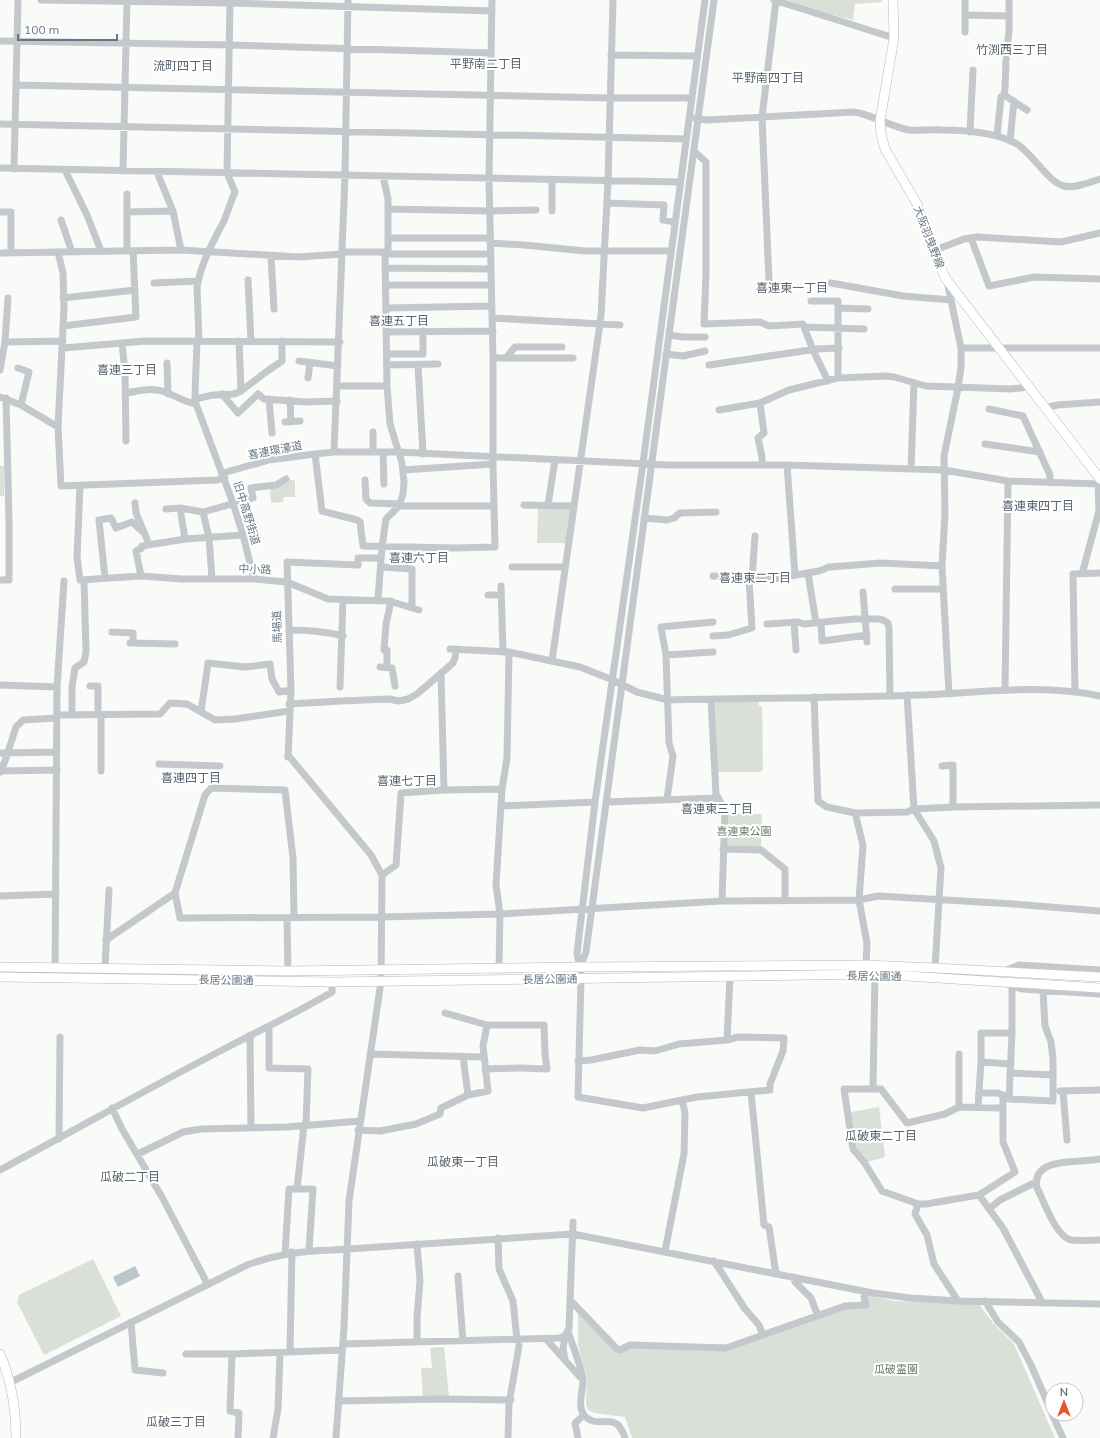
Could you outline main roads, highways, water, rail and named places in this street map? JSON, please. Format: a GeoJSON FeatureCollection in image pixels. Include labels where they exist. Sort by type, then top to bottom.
{"type":"FeatureCollection","features":[{"type":"Feature","properties":{"kind":"main road","name":"大阪羽曳野線"},"geometry":{"type":"LineString","coordinates":[[893,0],[894,38],[880,121],[880,134],[885,149],[918,204],[933,251],[946,279],[1099,478]]}},
{"type":"Feature","properties":{"kind":"main road","name":"長居公園通"},"geometry":{"type":"LineString","coordinates":[[0,967],[288,971],[866,965],[1100,977]]}},
{"type":"Feature","properties":{"kind":"main road","name":"長居公園通"},"geometry":{"type":"LineString","coordinates":[[0,977],[332,982],[875,974],[1100,988]]}},
{"type":"Feature","properties":{"kind":"main road"},"geometry":{"type":"LineString","coordinates":[[0,1354],[11,1382],[15,1413],[16,1438]]}},
{"type":"Feature","properties":{"kind":"district","name":"竹渕西三丁目"},"geometry":{"type":"Point","coordinates":[1012,50]}},
{"type":"Feature","properties":{"kind":"district","name":"平野南二丁目"},"geometry":{"type":"Point","coordinates":[486,64]}},
{"type":"Feature","properties":{"kind":"district","name":"流町四丁目"},"geometry":{"type":"Point","coordinates":[183,66]}},
{"type":"Feature","properties":{"kind":"district","name":"平野南四丁目"},"geometry":{"type":"Point","coordinates":[768,78]}},
{"type":"Feature","properties":{"kind":"district","name":"喜連東一丁目"},"geometry":{"type":"Point","coordinates":[792,288]}},
{"type":"Feature","properties":{"kind":"district","name":"喜連五丁目"},"geometry":{"type":"Point","coordinates":[399,321]}},
{"type":"Feature","properties":{"kind":"district","name":"喜連三丁目"},"geometry":{"type":"Point","coordinates":[127,370]}},
{"type":"Feature","properties":{"kind":"district","name":"喜連東四丁目"},"geometry":{"type":"Point","coordinates":[1038,506]}},
{"type":"Feature","properties":{"kind":"district","name":"喜連六丁目"},"geometry":{"type":"Point","coordinates":[419,558]}},
{"type":"Feature","properties":{"kind":"district","name":"喜連東二丁目"},"geometry":{"type":"Point","coordinates":[755,578]}},
{"type":"Feature","properties":{"kind":"district","name":"喜連四丁目"},"geometry":{"type":"Point","coordinates":[191,778]}},
{"type":"Feature","properties":{"kind":"district","name":"喜連七丁目"},"geometry":{"type":"Point","coordinates":[407,781]}},
{"type":"Feature","properties":{"kind":"district","name":"喜連東三丁目"},"geometry":{"type":"Point","coordinates":[717,809]}},
{"type":"Feature","properties":{"kind":"district","name":"瓜破東二丁目"},"geometry":{"type":"Point","coordinates":[881,1136]}},
{"type":"Feature","properties":{"kind":"district","name":"瓜破東一丁目"},"geometry":{"type":"Point","coordinates":[463,1162]}},
{"type":"Feature","properties":{"kind":"district","name":"瓜破二丁目"},"geometry":{"type":"Point","coordinates":[130,1177]}},
{"type":"Feature","properties":{"kind":"district","name":"瓜破三丁目"},"geometry":{"type":"Point","coordinates":[176,1422]}},
{"type":"Feature","properties":{"kind":"park label","name":"喜連東公園"},"geometry":{"type":"Point","coordinates":[744,831]}},
{"type":"Feature","properties":{"kind":"park label","name":"瓜破霊園"},"geometry":{"type":"Point","coordinates":[896,1369]}}]}
